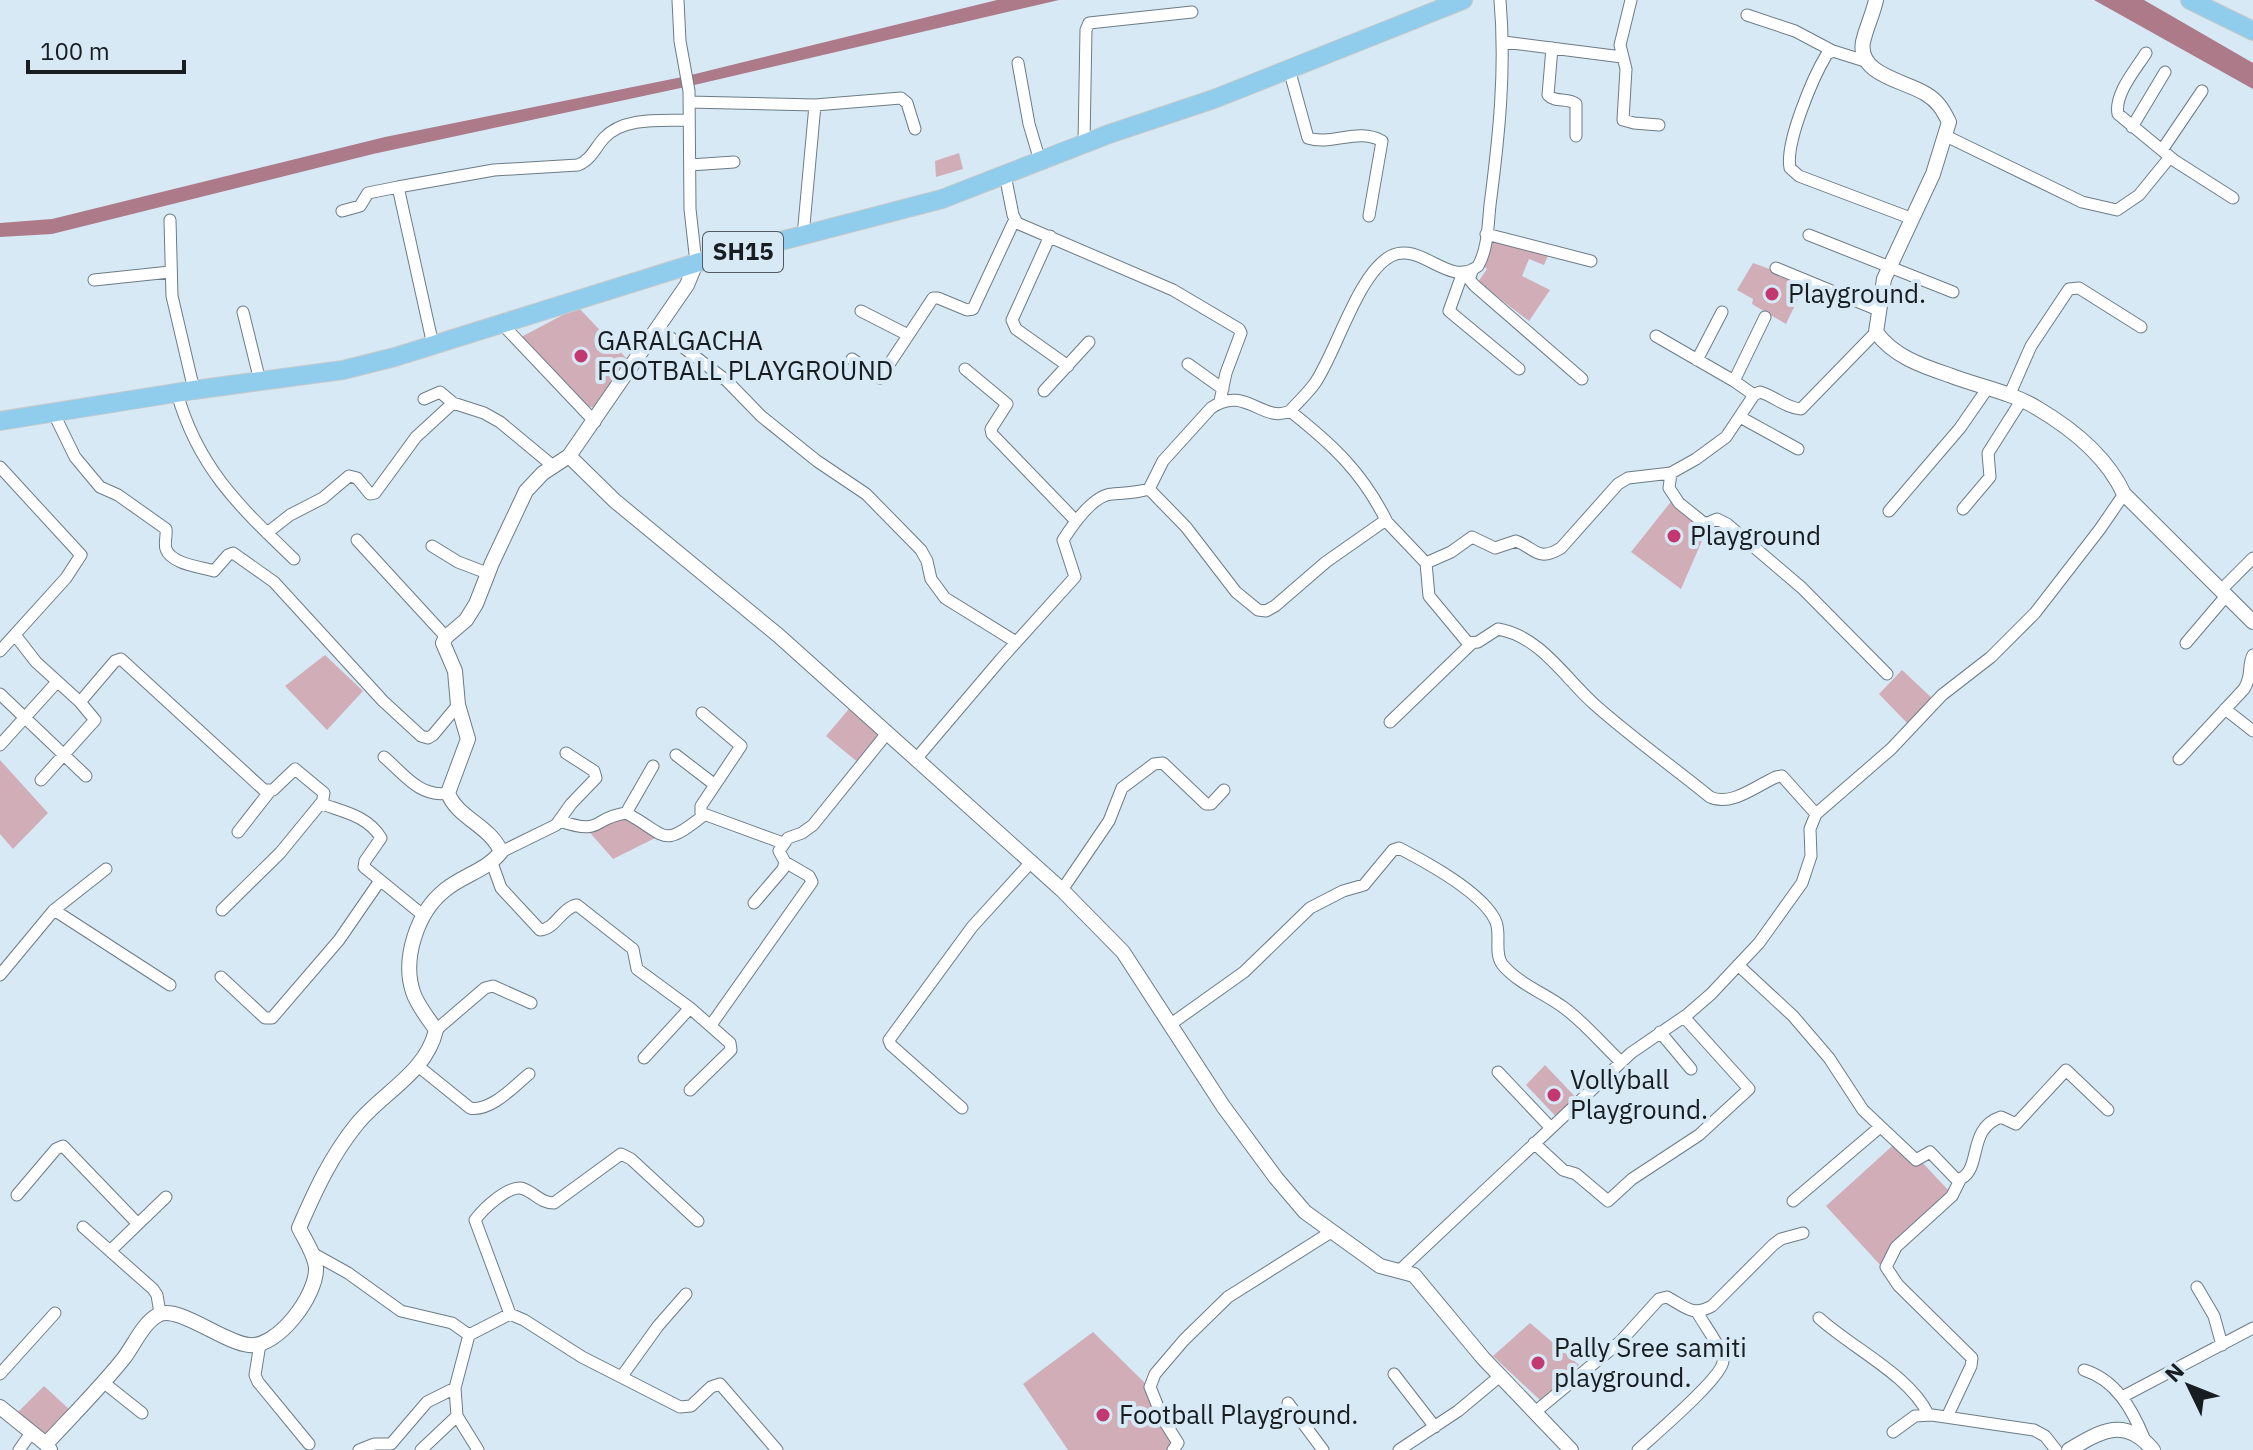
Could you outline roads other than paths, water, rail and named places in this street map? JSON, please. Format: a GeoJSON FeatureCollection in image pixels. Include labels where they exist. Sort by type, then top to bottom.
{"type":"FeatureCollection","features":[{"type":"Feature","properties":{"kind":"main road","name":"SH15"},"geometry":{"type":"LineString","coordinates":[[0,421],[343,370],[696,263],[942,199],[1084,143],[1214,99],[1463,0]]}},
{"type":"Feature","properties":{"kind":"main road"},"geometry":{"type":"LineString","coordinates":[[2195,1],[2253,31]]}},
{"type":"Feature","properties":{"kind":"street"},"geometry":{"type":"LineString","coordinates":[[448,793],[468,739],[458,705],[458,683],[443,643],[471,614],[526,491],[533,482],[569,456],[595,422],[687,285],[696,263],[690,209],[689,96],[680,41],[678,0]]}},
{"type":"Feature","properties":{"kind":"street"},"geometry":{"type":"LineString","coordinates":[[1500,0],[1504,42],[1499,139],[1486,234],[1481,260],[1468,271],[1449,311],[1519,369]]}},
{"type":"Feature","properties":{"kind":"street"},"geometry":{"type":"LineString","coordinates":[[1631,0],[1620,45],[1626,69],[1623,120],[1659,125]]}},
{"type":"Feature","properties":{"kind":"street"},"geometry":{"type":"LineString","coordinates":[[1868,62],[1863,43],[1876,0]]}},
{"type":"Feature","properties":{"kind":"street"},"geometry":{"type":"LineString","coordinates":[[1084,143],[1086,30],[1089,23],[1192,12]]}},
{"type":"Feature","properties":{"kind":"street"},"geometry":{"type":"LineString","coordinates":[[1747,15],[1795,31],[1831,50],[1868,62],[1883,74],[1924,92],[1940,104],[1949,122],[1933,174],[1890,265],[1878,310],[1876,332],[1882,341],[1924,366],[2036,407],[2089,446],[2115,474],[2124,494],[2253,622]]}},
{"type":"Feature","properties":{"kind":"street"},"geometry":{"type":"LineString","coordinates":[[1504,42],[1622,57]]}},
{"type":"Feature","properties":{"kind":"street"},"geometry":{"type":"LineString","coordinates":[[1552,48],[1548,95],[1576,104],[1576,136]]}},
{"type":"Feature","properties":{"kind":"street"},"geometry":{"type":"LineString","coordinates":[[1831,50],[1798,123],[1789,150],[1790,168],[1799,176],[1913,219]]}},
{"type":"Feature","properties":{"kind":"street"},"geometry":{"type":"LineString","coordinates":[[2146,53],[2116,105],[2118,114],[2166,154],[2233,198]]}},
{"type":"Feature","properties":{"kind":"street"},"geometry":{"type":"LineString","coordinates":[[1018,63],[1029,124],[1040,161]]}},
{"type":"Feature","properties":{"kind":"street"},"geometry":{"type":"LineString","coordinates":[[1289,69],[1308,138],[1356,135],[1382,141],[1369,216]]}},
{"type":"Feature","properties":{"kind":"street"},"geometry":{"type":"LineString","coordinates":[[2132,127],[2165,72]]}},
{"type":"Feature","properties":{"kind":"street"},"geometry":{"type":"LineString","coordinates":[[1946,136],[2082,202],[2117,210],[2139,195],[2202,91]]}},
{"type":"Feature","properties":{"kind":"street"},"geometry":{"type":"LineString","coordinates":[[689,96],[815,105],[901,98],[907,103],[915,129]]}},
{"type":"Feature","properties":{"kind":"street"},"geometry":{"type":"LineString","coordinates":[[803,236],[815,105]]}},
{"type":"Feature","properties":{"kind":"street"},"geometry":{"type":"LineString","coordinates":[[342,211],[360,206],[368,193],[398,187],[494,170],[578,165],[588,160],[609,133],[624,125],[689,120]]}},
{"type":"Feature","properties":{"kind":"street"},"geometry":{"type":"LineString","coordinates":[[690,165],[734,162]]}},
{"type":"Feature","properties":{"kind":"street"},"geometry":{"type":"LineString","coordinates":[[852,359],[880,378],[933,298],[967,310],[975,307],[1015,219],[1005,175]]}},
{"type":"Feature","properties":{"kind":"street"},"geometry":{"type":"LineString","coordinates":[[398,187],[433,345]]}},
{"type":"Feature","properties":{"kind":"street"},"geometry":{"type":"LineString","coordinates":[[916,759],[1075,577],[1063,540],[1075,520],[1099,498],[1110,493],[1136,493],[1149,489],[1163,461],[1221,395],[1241,333],[1173,290],[1015,219]]}},
{"type":"Feature","properties":{"kind":"street"},"geometry":{"type":"LineString","coordinates":[[170,220],[170,272],[196,446],[241,507],[294,559]]}},
{"type":"Feature","properties":{"kind":"street"},"geometry":{"type":"LineString","coordinates":[[1486,234],[1591,261]]}},
{"type":"Feature","properties":{"kind":"street"},"geometry":{"type":"LineString","coordinates":[[1809,235],[1953,292]]}},
{"type":"Feature","properties":{"kind":"street"},"geometry":{"type":"LineString","coordinates":[[1050,236],[1012,320],[1016,329],[1068,366]]}},
{"type":"Feature","properties":{"kind":"street"},"geometry":{"type":"LineString","coordinates":[[1188,364],[1221,395],[1276,414],[1290,411],[1315,383],[1360,292],[1382,263],[1402,253],[1418,255],[1441,268],[1468,271]]}},
{"type":"Feature","properties":{"kind":"street"},"geometry":{"type":"LineString","coordinates":[[1776,268],[1878,310]]}},
{"type":"Feature","properties":{"kind":"street"},"geometry":{"type":"LineString","coordinates":[[1468,271],[1471,283],[1582,379]]}},
{"type":"Feature","properties":{"kind":"street"},"geometry":{"type":"LineString","coordinates":[[94,280],[170,272]]}},
{"type":"Feature","properties":{"kind":"street"},"geometry":{"type":"LineString","coordinates":[[1963,509],[1990,477],[1988,453],[2015,398],[2031,346],[2069,289],[2073,287],[2141,327]]}},
{"type":"Feature","properties":{"kind":"street"},"geometry":{"type":"LineString","coordinates":[[861,311],[908,335]]}},
{"type":"Feature","properties":{"kind":"street"},"geometry":{"type":"LineString","coordinates":[[243,312],[260,381]]}},
{"type":"Feature","properties":{"kind":"street"},"geometry":{"type":"LineString","coordinates":[[1697,360],[1722,312]]}},
{"type":"Feature","properties":{"kind":"street"},"geometry":{"type":"LineString","coordinates":[[1734,381],[1765,317]]}},
{"type":"Feature","properties":{"kind":"street"},"geometry":{"type":"LineString","coordinates":[[502,324],[595,422]]}},
{"type":"Feature","properties":{"kind":"street"},"geometry":{"type":"LineString","coordinates":[[658,328],[727,381],[769,422],[817,461],[855,485],[884,511],[921,550],[931,579],[945,598],[1016,642]]}},
{"type":"Feature","properties":{"kind":"street"},"geometry":{"type":"LineString","coordinates":[[1426,563],[1451,552],[1472,537],[1495,548],[1516,541],[1541,555],[1550,555],[1561,548],[1618,484],[1628,478],[1671,473],[1719,443],[1754,395],[1765,393],[1794,409],[1801,409],[1876,332]]}},
{"type":"Feature","properties":{"kind":"street"},"geometry":{"type":"LineString","coordinates":[[1656,336],[1754,395]]}},
{"type":"Feature","properties":{"kind":"street"},"geometry":{"type":"LineString","coordinates":[[1044,391],[1089,342]]}},
{"type":"Feature","properties":{"kind":"street"},"geometry":{"type":"LineString","coordinates":[[965,369],[1007,404],[991,429],[996,439],[1075,520]]}},
{"type":"Feature","properties":{"kind":"street"},"geometry":{"type":"LineString","coordinates":[[1889,511],[1960,428],[1987,389]]}},
{"type":"Feature","properties":{"kind":"street"},"geometry":{"type":"LineString","coordinates":[[424,399],[440,392],[453,403],[491,417],[553,466]]}},
{"type":"Feature","properties":{"kind":"street"},"geometry":{"type":"LineString","coordinates":[[267,533],[290,515],[330,493],[349,476],[357,478],[370,494],[375,493],[416,437],[453,403]]}},
{"type":"Feature","properties":{"kind":"street"},"geometry":{"type":"LineString","coordinates":[[1290,411],[1354,467],[1372,490],[1387,522],[1426,563],[1429,596],[1463,640],[1471,644]]}},
{"type":"Feature","properties":{"kind":"street"},"geometry":{"type":"LineString","coordinates":[[53,412],[75,457],[100,487],[118,495],[166,529],[165,546],[169,553],[184,563],[214,571],[233,553],[260,571],[274,582],[383,701],[421,736],[428,738],[433,735],[458,705]]}},
{"type":"Feature","properties":{"kind":"street"},"geometry":{"type":"LineString","coordinates":[[1740,417],[1798,449]]}},
{"type":"Feature","properties":{"kind":"street"},"geometry":{"type":"LineString","coordinates":[[569,456],[615,501],[779,636],[1062,890],[1123,952],[1223,1106],[1305,1212],[1380,1266],[1414,1275],[1500,1376],[1568,1449]]}},
{"type":"Feature","properties":{"kind":"street"},"geometry":{"type":"LineString","coordinates":[[0,467],[81,555],[66,578],[0,651]]}},
{"type":"Feature","properties":{"kind":"street"},"geometry":{"type":"LineString","coordinates":[[1671,473],[1669,488],[1679,503],[1705,524],[1717,519],[1727,524],[1802,588],[1887,674]]}},
{"type":"Feature","properties":{"kind":"street"},"geometry":{"type":"LineString","coordinates":[[1149,489],[1186,527],[1236,592],[1258,610],[1266,611],[1275,606],[1326,562],[1387,522]]}},
{"type":"Feature","properties":{"kind":"street"},"geometry":{"type":"LineString","coordinates":[[1399,1271],[1621,1062],[1711,994],[1759,943],[1802,883],[1811,856],[1810,829],[1816,814],[1891,749],[1942,695],[1991,657],[2035,613],[2124,494]]}},
{"type":"Feature","properties":{"kind":"street"},"geometry":{"type":"LineString","coordinates":[[357,540],[446,637]]}},
{"type":"Feature","properties":{"kind":"street"},"geometry":{"type":"LineString","coordinates":[[432,546],[458,562],[487,573]]}},
{"type":"Feature","properties":{"kind":"street"},"geometry":{"type":"LineString","coordinates":[[2186,643],[2253,558]]}},
{"type":"Feature","properties":{"kind":"street"},"geometry":{"type":"LineString","coordinates":[[1390,722],[1471,644],[1495,629],[1503,629],[1541,651],[1592,702],[1710,797],[1728,801],[1782,776],[1816,814]]}},
{"type":"Feature","properties":{"kind":"street"},"geometry":{"type":"LineString","coordinates":[[15,635],[95,720],[41,780]]}},
{"type":"Feature","properties":{"kind":"street"},"geometry":{"type":"LineString","coordinates":[[2179,759],[2251,679],[2250,661],[2253,655]]}},
{"type":"Feature","properties":{"kind":"street"},"geometry":{"type":"LineString","coordinates":[[80,702],[115,661],[121,659],[260,787],[270,791]]}},
{"type":"Feature","properties":{"kind":"street"},"geometry":{"type":"LineString","coordinates":[[0,745],[57,682]]}},
{"type":"Feature","properties":{"kind":"street"},"geometry":{"type":"LineString","coordinates":[[0,694],[86,776]]}},
{"type":"Feature","properties":{"kind":"street"},"geometry":{"type":"LineString","coordinates":[[2225,709],[2253,731]]}},
{"type":"Feature","properties":{"kind":"street"},"geometry":{"type":"LineString","coordinates":[[702,713],[741,746],[700,811],[783,843]]}},
{"type":"Feature","properties":{"kind":"street"},"geometry":{"type":"LineString","coordinates":[[711,1025],[812,882],[809,876],[785,862],[779,851],[783,843],[813,825],[888,732]]}},
{"type":"Feature","properties":{"kind":"street"},"geometry":{"type":"LineString","coordinates":[[436,1030],[413,994],[410,974],[413,944],[424,916],[443,891],[560,821],[596,775],[566,753]]}},
{"type":"Feature","properties":{"kind":"street"},"geometry":{"type":"LineString","coordinates":[[676,755],[715,785]]}},
{"type":"Feature","properties":{"kind":"street"},"geometry":{"type":"LineString","coordinates":[[384,757],[423,791],[435,795],[448,793]]}},
{"type":"Feature","properties":{"kind":"street"},"geometry":{"type":"LineString","coordinates":[[1062,890],[1109,821],[1122,788],[1154,764],[1163,763],[1206,804],[1211,804],[1224,790]]}},
{"type":"Feature","properties":{"kind":"street"},"geometry":{"type":"LineString","coordinates":[[560,821],[592,828],[626,813],[653,766]]}},
{"type":"Feature","properties":{"kind":"street"},"geometry":{"type":"LineString","coordinates":[[222,910],[280,853],[321,803],[324,793],[295,769],[270,791],[238,832]]}},
{"type":"Feature","properties":{"kind":"street"},"geometry":{"type":"LineString","coordinates":[[448,793],[456,805],[494,839],[501,888],[540,930],[549,928],[568,907],[577,905],[633,949],[637,969],[690,1008],[730,1043],[731,1050],[690,1090]]}},
{"type":"Feature","properties":{"kind":"street"},"geometry":{"type":"LineString","coordinates":[[321,803],[361,818],[379,833],[380,843],[364,865],[379,882],[424,916]]}},
{"type":"Feature","properties":{"kind":"street"},"geometry":{"type":"LineString","coordinates":[[626,813],[662,837],[680,834],[704,815]]}},
{"type":"Feature","properties":{"kind":"street"},"geometry":{"type":"LineString","coordinates":[[1171,1024],[1238,977],[1310,908],[1343,891],[1364,885],[1393,850],[1399,848],[1444,872],[1484,907],[1496,923],[1499,958],[1503,965],[1563,1007],[1621,1062]]}},
{"type":"Feature","properties":{"kind":"street"},"geometry":{"type":"LineString","coordinates":[[962,1108],[889,1040],[972,927],[1032,861]]}},
{"type":"Feature","properties":{"kind":"street"},"geometry":{"type":"LineString","coordinates":[[754,903],[783,869],[785,862]]}},
{"type":"Feature","properties":{"kind":"street"},"geometry":{"type":"LineString","coordinates":[[0,975],[54,910],[106,869]]}},
{"type":"Feature","properties":{"kind":"street"},"geometry":{"type":"LineString","coordinates":[[221,977],[265,1018],[272,1018],[339,940],[379,882]]}},
{"type":"Feature","properties":{"kind":"street"},"geometry":{"type":"LineString","coordinates":[[54,910],[170,985]]}},
{"type":"Feature","properties":{"kind":"street"},"geometry":{"type":"LineString","coordinates":[[1738,965],[1793,1016],[1832,1062],[1863,1110],[1913,1159],[1930,1152],[1960,1180]]}},
{"type":"Feature","properties":{"kind":"street"},"geometry":{"type":"LineString","coordinates":[[0,1407],[48,1447],[150,1321],[160,1313],[189,1319],[226,1340],[249,1346],[260,1344],[279,1333],[303,1307],[312,1289],[316,1268],[299,1228],[335,1153],[358,1122],[418,1066],[432,1045],[436,1030],[485,988],[493,986],[531,1003]]}},
{"type":"Feature","properties":{"kind":"street"},"geometry":{"type":"LineString","coordinates":[[644,1058],[690,1008]]}},
{"type":"Feature","properties":{"kind":"street"},"geometry":{"type":"LineString","coordinates":[[1534,1143],[1563,1170],[1576,1174],[1608,1201],[1632,1179],[1721,1117],[1749,1089],[1684,1017]]}},
{"type":"Feature","properties":{"kind":"street"},"geometry":{"type":"LineString","coordinates":[[1660,1032],[1691,1069]]}},
{"type":"Feature","properties":{"kind":"street"},"geometry":{"type":"LineString","coordinates":[[418,1066],[470,1108],[478,1109],[529,1074]]}},
{"type":"Feature","properties":{"kind":"street"},"geometry":{"type":"LineString","coordinates":[[1947,1417],[1973,1362],[1972,1358],[1908,1296],[1886,1267],[1896,1247],[1952,1196],[1974,1161],[1976,1142],[1993,1120],[2001,1117],[2016,1124],[2065,1071],[2068,1070],[2108,1110]]}},
{"type":"Feature","properties":{"kind":"street"},"geometry":{"type":"LineString","coordinates":[[1498,1072],[1551,1128]]}},
{"type":"Feature","properties":{"kind":"street"},"geometry":{"type":"LineString","coordinates":[[1793,1201],[1880,1127]]}},
{"type":"Feature","properties":{"kind":"street"},"geometry":{"type":"LineString","coordinates":[[17,1195],[56,1149],[63,1146],[138,1224]]}},
{"type":"Feature","properties":{"kind":"street"},"geometry":{"type":"LineString","coordinates":[[698,1221],[626,1154],[617,1156],[554,1203],[546,1203],[518,1187],[509,1190],[475,1220],[510,1314],[582,1357],[680,1407],[691,1406],[711,1387],[720,1384],[777,1450]]}},
{"type":"Feature","properties":{"kind":"street"},"geometry":{"type":"LineString","coordinates":[[110,1251],[166,1197]]}},
{"type":"Feature","properties":{"kind":"street"},"geometry":{"type":"LineString","coordinates":[[83,1227],[153,1289],[160,1313]]}},
{"type":"Feature","properties":{"kind":"street"},"geometry":{"type":"LineString","coordinates":[[1173,1450],[1178,1443],[1163,1419],[1150,1387],[1155,1374],[1228,1297],[1331,1232]]}},
{"type":"Feature","properties":{"kind":"street"},"geometry":{"type":"LineString","coordinates":[[1697,1312],[1712,1306],[1781,1239],[1803,1233]]}},
{"type":"Feature","properties":{"kind":"street"},"geometry":{"type":"LineString","coordinates":[[312,1253],[348,1273],[401,1311],[452,1323],[469,1335]]}},
{"type":"Feature","properties":{"kind":"street"},"geometry":{"type":"LineString","coordinates":[[2197,1287],[2214,1316],[2222,1345]]}},
{"type":"Feature","properties":{"kind":"street"},"geometry":{"type":"LineString","coordinates":[[622,1376],[686,1294]]}},
{"type":"Feature","properties":{"kind":"street"},"geometry":{"type":"LineString","coordinates":[[1535,1412],[1614,1347],[1659,1299],[1667,1297],[1697,1312],[1724,1360],[1721,1369],[1638,1450]]}},
{"type":"Feature","properties":{"kind":"street"},"geometry":{"type":"LineString","coordinates":[[0,1374],[55,1313]]}},
{"type":"Feature","properties":{"kind":"street"},"geometry":{"type":"LineString","coordinates":[[478,1450],[457,1416],[455,1388],[469,1335],[510,1314]]}},
{"type":"Feature","properties":{"kind":"street"},"geometry":{"type":"LineString","coordinates":[[1819,1318],[1842,1339],[1912,1390],[1928,1414]]}},
{"type":"Feature","properties":{"kind":"street"},"geometry":{"type":"LineString","coordinates":[[2122,1397],[2253,1328]]}},
{"type":"Feature","properties":{"kind":"street"},"geometry":{"type":"LineString","coordinates":[[260,1344],[255,1375],[258,1382],[309,1444]]}},
{"type":"Feature","properties":{"kind":"street"},"geometry":{"type":"LineString","coordinates":[[2084,1370],[2098,1374],[2122,1397],[2149,1444]]}},
{"type":"Feature","properties":{"kind":"street"},"geometry":{"type":"LineString","coordinates":[[1394,1374],[1435,1427]]}},
{"type":"Feature","properties":{"kind":"street"},"geometry":{"type":"LineString","coordinates":[[1399,1450],[1435,1427],[1500,1376]]}},
{"type":"Feature","properties":{"kind":"street"},"geometry":{"type":"LineString","coordinates":[[103,1382],[142,1413]]}},
{"type":"Feature","properties":{"kind":"street"},"geometry":{"type":"LineString","coordinates":[[359,1450],[374,1444],[391,1444],[427,1402],[455,1388]]}},
{"type":"Feature","properties":{"kind":"street"},"geometry":{"type":"LineString","coordinates":[[1288,1403],[1323,1450]]}},
{"type":"Feature","properties":{"kind":"street"},"geometry":{"type":"LineString","coordinates":[[1893,1432],[1915,1416],[1928,1414],[1978,1424],[2034,1430],[2045,1436],[2056,1450]]}},
{"type":"Feature","properties":{"kind":"street"},"geometry":{"type":"LineString","coordinates":[[421,1450],[457,1416]]}},
{"type":"Feature","properties":{"kind":"street"},"geometry":{"type":"LineString","coordinates":[[2069,1450],[2096,1434],[2116,1428],[2131,1432],[2149,1444]]}},
{"type":"Feature","properties":{"kind":"street"},"geometry":{"type":"LineString","coordinates":[[19,1450],[31,1433]]}},
{"type":"Feature","properties":{"kind":"street"},"geometry":{"type":"LineString","coordinates":[[1417,1439],[1425,1450]]}},
{"type":"Feature","properties":{"kind":"place","name":"Playground."},"geometry":{"type":"Point","coordinates":[1772,294]}},
{"type":"Feature","properties":{"kind":"place","name":"GARALGACHA FOOTBALL PLAYGROUND"},"geometry":{"type":"Point","coordinates":[581,356]}},
{"type":"Feature","properties":{"kind":"place","name":"Playground"},"geometry":{"type":"Point","coordinates":[1674,536]}},
{"type":"Feature","properties":{"kind":"place","name":"Vollyball Playground."},"geometry":{"type":"Point","coordinates":[1554,1095]}},
{"type":"Feature","properties":{"kind":"place","name":"Pally Sree samiti playground."},"geometry":{"type":"Point","coordinates":[1538,1363]}},
{"type":"Feature","properties":{"kind":"place","name":"Football Playground."},"geometry":{"type":"Point","coordinates":[1103,1415]}}]}
